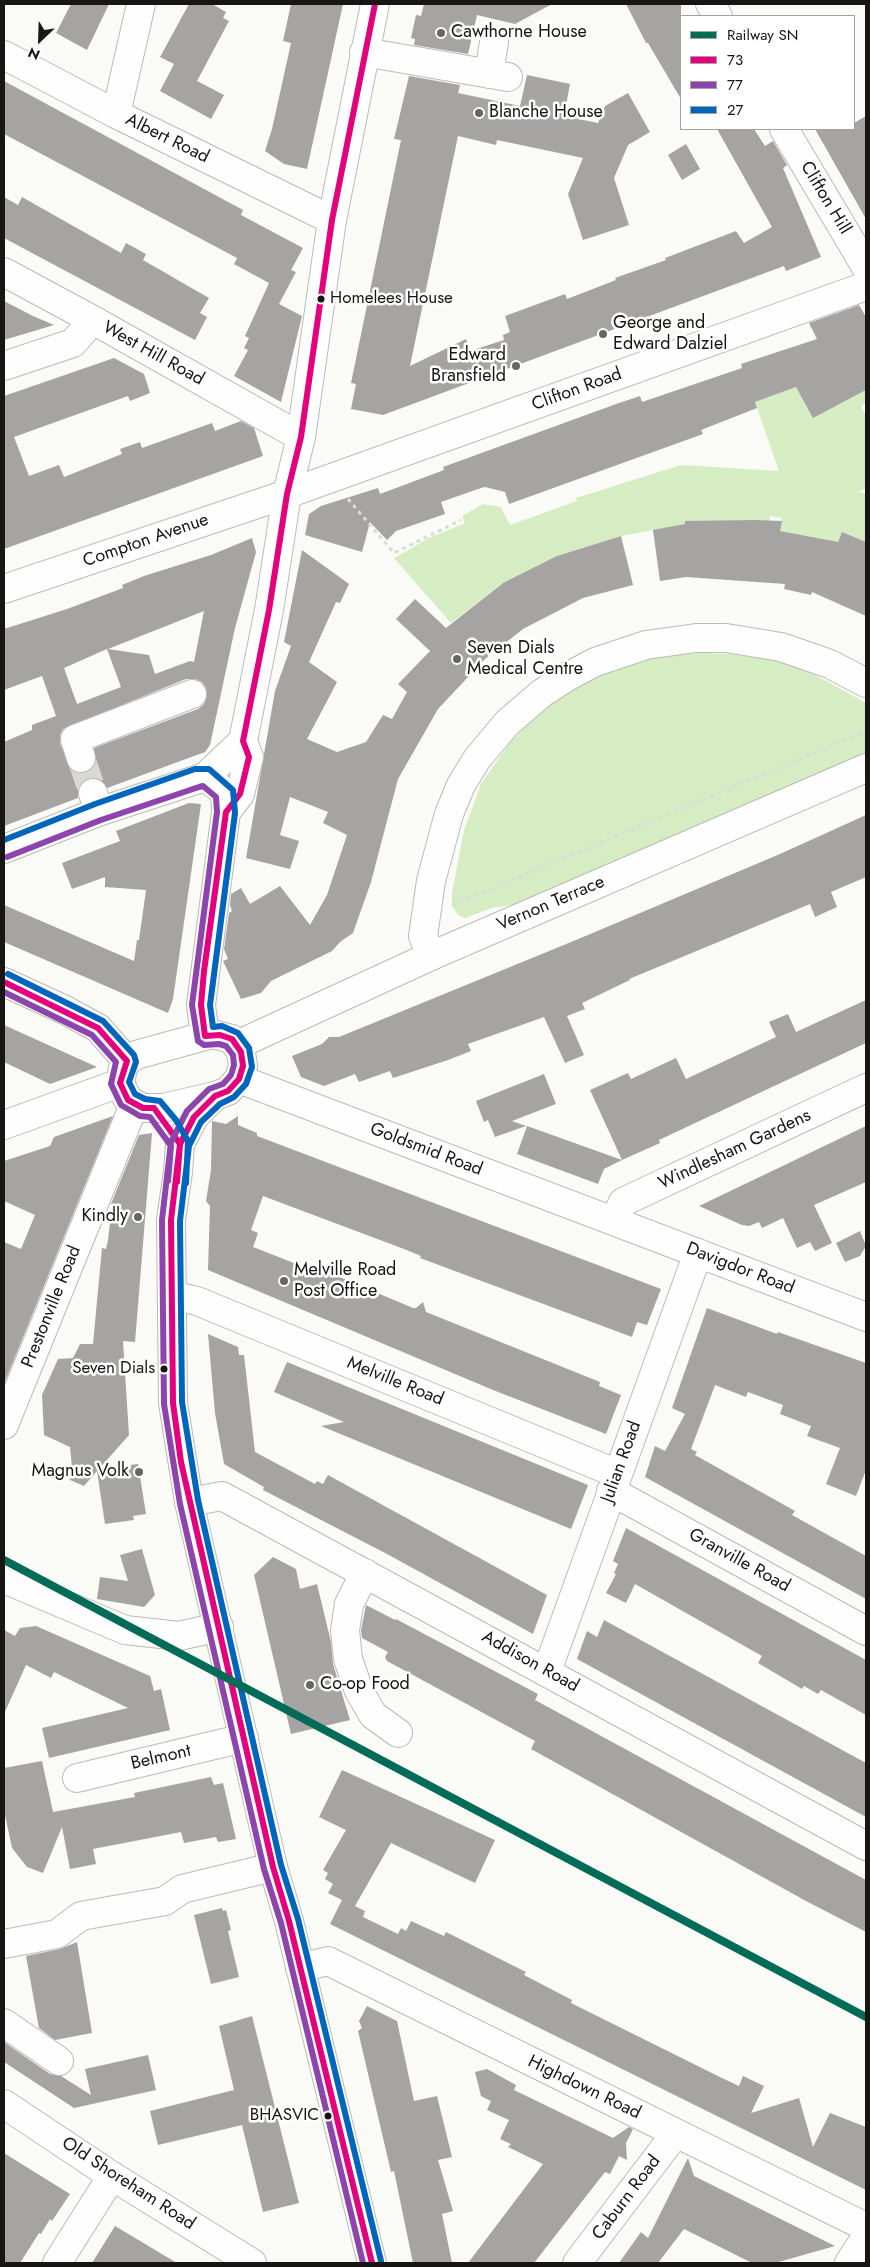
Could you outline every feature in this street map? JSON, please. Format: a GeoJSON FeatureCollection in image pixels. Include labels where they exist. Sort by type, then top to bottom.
{"type":"FeatureCollection","features":[{"type":"Feature","properties":{"kind":"street"},"geometry":{"type":"LineString","coordinates":[[116,114],[141,4]]}},
{"type":"Feature","properties":{"kind":"street"},"geometry":{"type":"LineString","coordinates":[[226,812],[240,794],[249,757],[243,742],[269,610],[287,494],[300,437],[332,220],[375,4]]}},
{"type":"Feature","properties":{"kind":"street"},"geometry":{"type":"LineString","coordinates":[[710,4],[717,15]]}},
{"type":"Feature","properties":{"kind":"street"},"geometry":{"type":"LineString","coordinates":[[364,52],[498,76],[494,42]]}},
{"type":"Feature","properties":{"kind":"street","name":"Albert Road"},"geometry":{"type":"LineString","coordinates":[[4,55],[116,114],[332,220]]}},
{"type":"Feature","properties":{"kind":"street","name":"Clifton Hill"},"geometry":{"type":"LineString","coordinates":[[785,130],[866,267]]}},
{"type":"Feature","properties":{"kind":"street","name":"West Hill Road"},"geometry":{"type":"LineString","coordinates":[[4,272],[300,437]]}},
{"type":"Feature","properties":{"kind":"street","name":"Clifton Road"},"geometry":{"type":"LineString","coordinates":[[287,494],[866,286]]}},
{"type":"Feature","properties":{"kind":"street"},"geometry":{"type":"LineString","coordinates":[[4,366],[73,343],[93,320]]}},
{"type":"Feature","properties":{"kind":"street","name":"Compton Avenue"},"geometry":{"type":"LineString","coordinates":[[4,589],[287,494]]}},
{"type":"Feature","properties":{"kind":"street"},"geometry":{"type":"LineString","coordinates":[[431,956],[423,936],[431,880],[449,814],[468,772],[507,723],[542,693],[567,677],[595,662],[646,645],[696,638],[726,638],[758,642],[802,654],[830,664],[866,684]]}},
{"type":"Feature","properties":{"kind":"street"},"geometry":{"type":"LineString","coordinates":[[81,758],[75,739],[192,694]]}},
{"type":"Feature","properties":{"kind":"street"},"geometry":{"type":"LineString","coordinates":[[4,849],[96,802],[205,778],[243,742]]}},
{"type":"Feature","properties":{"kind":"street","name":"Vernon Terrace"},"geometry":{"type":"LineString","coordinates":[[237,1045],[431,956],[866,768]]}},
{"type":"Feature","properties":{"kind":"street"},"geometry":{"type":"LineString","coordinates":[[205,778],[225,792],[226,812],[201,1006],[205,1036]]}},
{"type":"Feature","properties":{"kind":"street"},"geometry":{"type":"LineString","coordinates":[[4,982],[65,1010],[98,1028],[134,1089],[169,1126],[180,1144]]}},
{"type":"Feature","properties":{"kind":"street"},"geometry":{"type":"LineString","coordinates":[[134,1089],[136,1055],[205,1036],[225,1036],[237,1045],[242,1052],[243,1066],[239,1079],[228,1091],[215,1096],[194,1117],[180,1144],[171,1220],[173,1403],[189,1502],[273,1867],[300,1968],[372,2263]]}},
{"type":"Feature","properties":{"kind":"street","name":"Goldsmid Road"},"geometry":{"type":"LineString","coordinates":[[239,1079],[614,1221]]}},
{"type":"Feature","properties":{"kind":"street","name":"Windlesham Gardens"},"geometry":{"type":"LineString","coordinates":[[614,1221],[623,1202],[866,1088]]}},
{"type":"Feature","properties":{"kind":"street"},"geometry":{"type":"LineString","coordinates":[[4,1125],[134,1089],[215,1096]]}},
{"type":"Feature","properties":{"kind":"street","name":"Prestonville Road"},"geometry":{"type":"LineString","coordinates":[[4,1424],[134,1089]]}},
{"type":"Feature","properties":{"kind":"street","name":"Davigdor Road"},"geometry":{"type":"LineString","coordinates":[[614,1221],[866,1317]]}},
{"type":"Feature","properties":{"kind":"street","name":"Julian Road"},"geometry":{"type":"LineString","coordinates":[[547,1671],[698,1253]]}},
{"type":"Feature","properties":{"kind":"street","name":"Melville Road"},"geometry":{"type":"LineString","coordinates":[[172,1295],[197,1301],[615,1483]]}},
{"type":"Feature","properties":{"kind":"street","name":"Granville Road"},"geometry":{"type":"LineString","coordinates":[[615,1483],[866,1631]]}},
{"type":"Feature","properties":{"kind":"street","name":"Addison Road"},"geometry":{"type":"LineString","coordinates":[[189,1502],[222,1496],[866,1846]]}},
{"type":"Feature","properties":{"kind":"street"},"geometry":{"type":"LineString","coordinates":[[366,1573],[349,1604],[345,1630],[348,1659],[359,1691],[373,1715],[398,1733]]}},
{"type":"Feature","properties":{"kind":"street"},"geometry":{"type":"LineString","coordinates":[[4,1578],[125,1630],[179,1636],[219,1627]]}},
{"type":"Feature","properties":{"kind":"street","name":"Belmont"},"geometry":{"type":"LineString","coordinates":[[78,1778],[244,1738]]}},
{"type":"Feature","properties":{"kind":"street"},"geometry":{"type":"LineString","coordinates":[[4,1944],[57,1934],[81,1916],[165,1901],[182,1889],[273,1867]]}},
{"type":"Feature","properties":{"kind":"street","name":"Highdown Road"},"geometry":{"type":"LineString","coordinates":[[300,1968],[328,1961],[866,2227]]}},
{"type":"Feature","properties":{"kind":"street"},"geometry":{"type":"LineString","coordinates":[[4,2023],[59,2061]]}},
{"type":"Feature","properties":{"kind":"street","name":"Old Shoreham Road"},"geometry":{"type":"LineString","coordinates":[[4,2104],[112,2176],[252,2263]]}},
{"type":"Feature","properties":{"kind":"street","name":"Caburn Road"},"geometry":{"type":"LineString","coordinates":[[577,2263],[676,2133]]}},
{"type":"Feature","properties":{"kind":"street"},"geometry":{"type":"LineString","coordinates":[[57,2263],[112,2176]]}},
{"type":"Feature","properties":{"kind":"street"},"geometry":{"type":"LineString","coordinates":[[849,2263],[866,2237]]}},
{"type":"Feature","properties":{"kind":"path"},"geometry":{"type":"LineString","coordinates":[[334,477],[338,487],[394,552],[461,520]]}},
{"type":"Feature","properties":{"kind":"path"},"geometry":{"type":"LineString","coordinates":[[426,916],[866,732]]}},
{"type":"Feature","properties":{"kind":"green space"},"geometry":{"type":"Polygon","coordinates":[[[796,387],[814,417],[866,390],[866,403],[861,406],[866,416],[866,488],[859,492],[866,494],[866,542],[842,532],[833,554],[812,537],[798,535],[778,537],[782,518],[770,516],[770,521],[685,521],[685,528],[653,530],[621,536],[560,555],[501,584],[451,623],[394,558],[429,538],[465,523],[462,516],[483,504],[501,507],[510,525],[577,501],[576,498],[681,465],[779,471],[755,402],[796,387]]]}},
{"type":"Feature","properties":{"kind":"green space"},"geometry":{"type":"Polygon","coordinates":[[[699,653],[729,654],[781,661],[808,671],[866,703],[866,755],[525,903],[492,908],[465,918],[458,915],[452,906],[452,893],[464,830],[481,784],[511,741],[548,705],[596,677],[626,665],[659,657],[699,653]]]}},
{"type":"Feature","properties":{"kind":"building"},"geometry":{"type":"Polygon","coordinates":[[[71,4],[109,4],[87,50],[56,33],[71,4]]]}},
{"type":"Feature","properties":{"kind":"building"},"geometry":{"type":"Polygon","coordinates":[[[189,4],[212,4],[226,12],[223,18],[229,21],[197,81],[224,95],[211,119],[160,91],[174,64],[160,57],[189,4]]]}},
{"type":"Feature","properties":{"kind":"building"},"geometry":{"type":"Polygon","coordinates":[[[291,4],[343,4],[307,169],[284,164],[265,151],[272,129],[291,43],[283,41],[291,4]]]}},
{"type":"Feature","properties":{"kind":"building","name":"Cawthorne House"},"geometry":{"type":"Polygon","coordinates":[[[424,4],[552,4],[515,24],[477,15],[468,54],[414,45],[415,39],[411,38],[416,15],[421,16],[424,4]]]}},
{"type":"Feature","properties":{"kind":"building"},"geometry":{"type":"Polygon","coordinates":[[[626,4],[681,4],[680,97],[648,43],[646,43],[626,4]]]}},
{"type":"Feature","properties":{"kind":"building"},"geometry":{"type":"Polygon","coordinates":[[[527,75],[570,84],[564,116],[598,123],[605,106],[628,93],[650,132],[628,145],[614,178],[629,225],[583,240],[568,194],[583,158],[497,140],[496,145],[458,136],[410,366],[466,339],[470,351],[504,340],[503,335],[510,332],[505,316],[565,294],[567,299],[616,280],[615,278],[666,260],[665,258],[736,231],[744,243],[772,227],[718,130],[755,130],[765,146],[773,141],[787,165],[783,168],[821,257],[786,271],[784,266],[383,415],[351,409],[356,384],[351,383],[401,140],[394,139],[409,76],[460,85],[458,93],[520,106],[527,75]]]}},
{"type":"Feature","properties":{"kind":"building"},"geometry":{"type":"Polygon","coordinates":[[[4,81],[243,210],[241,215],[303,248],[291,270],[296,272],[279,304],[302,316],[281,402],[234,376],[248,350],[244,348],[249,338],[245,336],[269,283],[234,264],[237,258],[4,134],[4,81]]]}},
{"type":"Feature","properties":{"kind":"building"},"geometry":{"type":"Polygon","coordinates":[[[866,116],[866,219],[816,130],[855,130],[855,122],[866,116]]]}},
{"type":"Feature","properties":{"kind":"building"},"geometry":{"type":"Polygon","coordinates":[[[686,144],[700,169],[682,180],[668,155],[686,144]]]}},
{"type":"Feature","properties":{"kind":"building"},"geometry":{"type":"Polygon","coordinates":[[[4,197],[18,205],[22,197],[121,253],[126,243],[146,254],[143,260],[209,298],[200,313],[207,317],[195,340],[4,238],[4,197]]]}},
{"type":"Feature","properties":{"kind":"building"},"geometry":{"type":"Polygon","coordinates":[[[4,301],[33,316],[54,325],[4,340],[4,301]]]}},
{"type":"Feature","properties":{"kind":"building"},"geometry":{"type":"Polygon","coordinates":[[[859,305],[866,317],[866,390],[813,418],[796,387],[755,402],[757,408],[701,430],[703,434],[509,504],[505,492],[485,487],[478,489],[441,502],[445,514],[396,531],[387,540],[370,522],[362,552],[305,535],[309,514],[321,506],[378,488],[380,494],[444,470],[443,467],[619,403],[640,396],[642,402],[742,368],[741,364],[817,339],[809,323],[859,305]]]}},
{"type":"Feature","properties":{"kind":"building"},"geometry":{"type":"Polygon","coordinates":[[[114,358],[144,374],[150,393],[130,401],[128,396],[14,437],[29,476],[59,465],[64,477],[122,454],[120,449],[140,442],[142,448],[212,423],[215,431],[241,421],[254,428],[263,456],[4,549],[4,396],[114,358]]]}},
{"type":"Feature","properties":{"kind":"building"},"geometry":{"type":"Polygon","coordinates":[[[685,521],[782,521],[780,531],[838,542],[842,532],[866,542],[866,616],[812,592],[811,595],[784,589],[785,584],[686,577],[660,581],[653,530],[685,524],[685,521]]]}},
{"type":"Feature","properties":{"kind":"building"},"geometry":{"type":"Polygon","coordinates":[[[621,536],[633,585],[583,598],[523,629],[485,659],[438,709],[398,779],[371,882],[353,933],[340,942],[332,951],[271,981],[261,993],[241,999],[223,961],[228,959],[224,949],[229,913],[232,911],[230,905],[231,894],[241,888],[250,904],[280,886],[310,925],[327,895],[347,835],[323,823],[328,812],[290,797],[280,835],[299,841],[290,869],[246,858],[275,691],[291,646],[284,642],[302,550],[349,584],[340,603],[336,602],[309,662],[337,682],[307,739],[337,752],[366,742],[383,715],[392,719],[407,692],[398,684],[430,651],[396,619],[415,599],[446,628],[503,583],[557,556],[621,536]]]}},
{"type":"Feature","properties":{"kind":"building"},"geometry":{"type":"Polygon","coordinates":[[[252,538],[256,552],[235,628],[210,745],[205,752],[107,788],[98,778],[89,778],[82,782],[78,788],[78,798],[4,826],[4,742],[32,730],[32,725],[56,716],[42,676],[4,690],[4,629],[67,609],[123,588],[122,585],[144,576],[211,555],[252,538]],[[204,611],[108,649],[149,655],[155,674],[190,661],[194,662],[204,611]],[[107,649],[64,668],[77,704],[121,687],[107,649]],[[186,679],[63,729],[60,735],[60,743],[70,769],[78,773],[86,773],[92,769],[96,762],[94,748],[198,709],[204,704],[207,696],[206,688],[202,682],[195,679],[186,679]]]}},
{"type":"Feature","properties":{"kind":"building"},"geometry":{"type":"Polygon","coordinates":[[[189,803],[201,804],[173,999],[168,1013],[4,942],[4,905],[134,961],[146,890],[105,887],[105,877],[72,889],[62,863],[120,841],[116,831],[189,803]]]}},
{"type":"Feature","properties":{"kind":"building"},"geometry":{"type":"Polygon","coordinates":[[[866,815],[866,877],[831,892],[837,907],[815,917],[810,904],[629,979],[582,1003],[585,1009],[567,1016],[584,1055],[565,1063],[544,1017],[468,1044],[471,1051],[393,1078],[390,1071],[359,1082],[355,1074],[324,1086],[301,1077],[292,1056],[322,1044],[329,1037],[339,1037],[576,940],[780,854],[866,815]]]}},
{"type":"Feature","properties":{"kind":"building"},"geometry":{"type":"Polygon","coordinates":[[[866,1000],[866,1043],[659,1140],[660,1143],[622,1160],[590,1090],[628,1073],[631,1079],[676,1058],[686,1079],[776,1037],[769,1022],[788,1014],[796,1032],[866,1000]]]}},
{"type":"Feature","properties":{"kind":"building"},"geometry":{"type":"Polygon","coordinates":[[[4,1025],[97,1067],[50,1084],[4,1062],[4,1025]]]}},
{"type":"Feature","properties":{"kind":"building"},"geometry":{"type":"Polygon","coordinates":[[[544,1074],[556,1104],[512,1121],[526,1126],[495,1137],[488,1120],[484,1122],[476,1101],[544,1074]]]}},
{"type":"Feature","properties":{"kind":"building"},"geometry":{"type":"Polygon","coordinates":[[[113,1116],[4,1384],[4,1242],[21,1249],[35,1215],[4,1201],[4,1161],[50,1146],[54,1137],[113,1116]]]}},
{"type":"Feature","properties":{"kind":"building"},"geometry":{"type":"Polygon","coordinates":[[[238,1116],[238,1125],[257,1133],[257,1136],[661,1289],[647,1325],[637,1322],[632,1337],[420,1258],[421,1256],[404,1249],[263,1196],[251,1230],[258,1233],[253,1247],[322,1274],[323,1270],[413,1308],[416,1308],[423,1302],[426,1312],[600,1382],[599,1386],[621,1395],[606,1434],[493,1390],[208,1270],[210,1206],[206,1201],[211,1170],[212,1121],[226,1124],[238,1116]]]}},
{"type":"Feature","properties":{"kind":"building"},"geometry":{"type":"Polygon","coordinates":[[[527,1126],[622,1160],[604,1169],[598,1184],[517,1154],[527,1126]]]}},
{"type":"Feature","properties":{"kind":"building"},"geometry":{"type":"Polygon","coordinates":[[[866,1126],[866,1182],[814,1205],[832,1243],[815,1251],[810,1242],[797,1248],[783,1218],[762,1228],[759,1222],[749,1226],[742,1225],[699,1206],[866,1126]]]}},
{"type":"Feature","properties":{"kind":"building"},"geometry":{"type":"Polygon","coordinates":[[[152,1133],[135,1342],[123,1341],[129,1435],[99,1469],[138,1464],[146,1514],[133,1516],[134,1520],[105,1524],[97,1471],[84,1486],[70,1480],[69,1471],[72,1467],[70,1447],[44,1435],[42,1395],[58,1359],[73,1358],[80,1344],[93,1344],[102,1248],[106,1249],[108,1240],[111,1204],[139,1135],[152,1133]]]}},
{"type":"Feature","properties":{"kind":"building"},"geometry":{"type":"Polygon","coordinates":[[[860,1231],[866,1246],[860,1256],[845,1262],[836,1243],[860,1231]]]}},
{"type":"Feature","properties":{"kind":"building"},"geometry":{"type":"Polygon","coordinates":[[[707,1308],[777,1334],[778,1332],[866,1363],[866,1470],[856,1496],[826,1484],[840,1448],[807,1436],[811,1426],[780,1414],[783,1405],[748,1392],[746,1397],[715,1385],[691,1449],[697,1452],[695,1455],[795,1511],[792,1515],[866,1556],[866,1599],[645,1477],[655,1446],[665,1451],[685,1414],[672,1408],[707,1308]]]}},
{"type":"Feature","properties":{"kind":"building"},"geometry":{"type":"Polygon","coordinates":[[[208,1334],[238,1347],[239,1355],[244,1355],[255,1452],[315,1484],[317,1481],[323,1484],[328,1475],[547,1595],[533,1634],[387,1554],[263,1490],[264,1487],[224,1464],[215,1413],[208,1334]]]}},
{"type":"Feature","properties":{"kind":"building"},"geometry":{"type":"Polygon","coordinates":[[[287,1362],[588,1485],[571,1529],[321,1426],[344,1422],[274,1392],[287,1362]]]}},
{"type":"Feature","properties":{"kind":"building"},"geometry":{"type":"Polygon","coordinates":[[[626,1528],[866,1660],[866,1715],[821,1690],[818,1694],[804,1686],[802,1689],[758,1663],[762,1656],[635,1584],[626,1603],[606,1593],[616,1574],[614,1573],[618,1564],[613,1561],[626,1528]]]}},
{"type":"Feature","properties":{"kind":"building"},"geometry":{"type":"Polygon","coordinates":[[[142,1549],[155,1595],[144,1607],[97,1599],[100,1577],[128,1581],[120,1555],[142,1549]]]}},
{"type":"Feature","properties":{"kind":"building"},"geometry":{"type":"Polygon","coordinates":[[[273,1557],[296,1569],[300,1589],[317,1584],[331,1642],[333,1664],[350,1720],[291,1734],[254,1575],[273,1557]]]}},
{"type":"Feature","properties":{"kind":"building"},"geometry":{"type":"Polygon","coordinates":[[[366,1605],[538,1694],[535,1700],[866,1880],[866,1932],[806,1901],[531,1749],[535,1741],[387,1661],[385,1657],[388,1652],[362,1638],[361,1630],[366,1605]]]}},
{"type":"Feature","properties":{"kind":"building"},"geometry":{"type":"Polygon","coordinates":[[[604,1620],[866,1763],[866,1817],[577,1659],[587,1631],[597,1637],[604,1620]]]}},
{"type":"Feature","properties":{"kind":"building"},"geometry":{"type":"Polygon","coordinates":[[[36,1626],[150,1676],[154,1691],[161,1689],[170,1730],[49,1758],[42,1728],[128,1708],[54,1672],[51,1678],[26,1665],[4,1714],[4,1630],[15,1636],[20,1628],[36,1626]]]}},
{"type":"Feature","properties":{"kind":"building"},"geometry":{"type":"Polygon","coordinates":[[[42,1761],[53,1812],[135,1797],[134,1793],[211,1777],[214,1785],[223,1783],[236,1839],[218,1842],[216,1837],[184,1843],[181,1832],[93,1849],[96,1864],[70,1869],[62,1827],[43,1873],[27,1867],[12,1848],[4,1810],[4,1768],[42,1761]]]}},
{"type":"Feature","properties":{"kind":"building"},"geometry":{"type":"Polygon","coordinates":[[[342,1770],[495,1840],[475,1883],[391,1843],[355,1906],[365,1911],[363,1917],[398,1934],[401,1928],[406,1931],[411,1921],[444,1936],[446,1932],[526,1972],[524,1975],[572,2000],[571,2003],[724,2079],[739,2086],[743,2076],[764,2086],[751,2113],[799,2098],[813,2147],[830,2113],[866,2127],[866,2190],[330,1924],[342,1900],[328,1893],[333,1884],[325,1879],[328,1873],[323,1870],[346,1830],[319,1817],[342,1770]]]}},
{"type":"Feature","properties":{"kind":"building"},"geometry":{"type":"Polygon","coordinates":[[[222,1908],[223,1911],[226,1910],[231,1930],[228,1931],[239,1977],[211,1984],[194,1915],[222,1908]]]}},
{"type":"Feature","properties":{"kind":"building"},"geometry":{"type":"Polygon","coordinates":[[[77,1942],[92,2033],[55,2040],[39,2028],[26,1956],[60,1949],[77,1942]]]}},
{"type":"Feature","properties":{"kind":"building"},"geometry":{"type":"Polygon","coordinates":[[[367,2006],[397,2021],[414,2101],[437,2096],[452,2157],[438,2160],[453,2211],[442,2214],[452,2263],[413,2263],[394,2171],[391,2172],[358,2031],[362,2028],[359,2021],[367,2006]]]}},
{"type":"Feature","properties":{"kind":"building"},"geometry":{"type":"Polygon","coordinates":[[[252,2016],[299,2203],[263,2212],[242,2125],[158,2145],[150,2111],[234,2090],[219,2026],[252,2016]]]}},
{"type":"Feature","properties":{"kind":"building"},"geometry":{"type":"Polygon","coordinates":[[[4,2042],[50,2074],[61,2076],[91,2095],[85,2069],[148,2055],[156,2090],[74,2108],[4,2062],[4,2042]]]}},
{"type":"Feature","properties":{"kind":"building"},"geometry":{"type":"Polygon","coordinates":[[[487,2069],[516,2085],[514,2090],[613,2138],[629,2127],[633,2129],[626,2143],[627,2160],[619,2156],[610,2174],[605,2172],[534,2263],[468,2263],[543,2164],[508,2147],[511,2144],[500,2139],[509,2120],[487,2110],[491,2101],[481,2096],[475,2072],[487,2069]]]}},
{"type":"Feature","properties":{"kind":"building"},"geometry":{"type":"Polygon","coordinates":[[[4,2153],[70,2194],[52,2221],[50,2219],[41,2234],[39,2233],[20,2263],[4,2263],[4,2153]]]}},
{"type":"Feature","properties":{"kind":"building"},"geometry":{"type":"Polygon","coordinates":[[[688,2158],[694,2176],[835,2246],[775,2263],[752,2263],[684,2229],[658,2263],[619,2263],[641,2232],[648,2238],[688,2158]]]}},
{"type":"Feature","properties":{"kind":"building"},"geometry":{"type":"Polygon","coordinates":[[[115,2226],[177,2263],[92,2263],[115,2226]]]}},
{"type":"Feature","properties":{"kind":"tunnel"},"geometry":{"type":"LineString","coordinates":[[81,758],[93,793]]}},
{"type":"Feature","properties":{"kind":"rail line","name":"SN"},"geometry":{"type":"LineString","coordinates":[[4,1560],[866,2017]]}},
{"type":"Feature","properties":{"kind":"transit line","name":"73"},"geometry":{"type":"LineString","coordinates":[[372,2263],[289,1921],[273,1867],[181,1462],[173,1403],[171,1220],[180,1144],[194,1117],[215,1096],[228,1091],[239,1079],[243,1066],[241,1052],[232,1039],[220,1035],[205,1036],[201,1005],[204,971],[226,812],[240,794],[249,757],[243,741],[269,610],[287,494],[301,437],[332,220],[375,4]]}},
{"type":"Feature","properties":{"kind":"transit line","name":"27"},"geometry":{"type":"LineString","coordinates":[[4,840],[95,804],[195,769],[209,769],[233,790],[235,813],[210,1005],[213,1027],[222,1026],[238,1033],[249,1048],[252,1067],[246,1084],[234,1097],[220,1104],[201,1122],[189,1146],[180,1221],[182,1402],[198,1500],[281,1865],[298,1919],[381,2261]]}},
{"type":"Feature","properties":{"kind":"transit line","name":"77"},"geometry":{"type":"LineString","coordinates":[[7,857],[101,820],[199,787],[203,786],[216,797],[217,812],[192,1005],[198,1041],[204,1045],[219,1044],[226,1046],[233,1055],[234,1065],[231,1075],[223,1084],[209,1089],[187,1111],[171,1142],[162,1220],[164,1404],[180,1504],[264,1869],[281,1923],[363,2263]]}},
{"type":"Feature","properties":{"kind":"transit line","name":"27"},"geometry":{"type":"LineString","coordinates":[[8,974],[103,1021],[134,1055],[136,1062],[129,1082],[135,1094],[145,1099],[160,1101],[176,1120],[188,1141],[186,1183]]}},
{"type":"Feature","properties":{"kind":"transit line","name":"73"},"geometry":{"type":"LineString","coordinates":[[4,982],[98,1028],[127,1061],[120,1083],[128,1100],[143,1108],[154,1108],[180,1144],[177,1182]]}},
{"type":"Feature","properties":{"kind":"transit line","name":"77"},"geometry":{"type":"LineString","coordinates":[[4,992],[92,1035],[116,1062],[111,1084],[121,1105],[140,1116],[150,1117],[171,1146],[168,1181]]}},
{"type":"Feature","properties":{"kind":"place","name":"Cawthorne House"},"geometry":{"type":"Point","coordinates":[441,33]}},
{"type":"Feature","properties":{"kind":"place","name":"Blanche House"},"geometry":{"type":"Point","coordinates":[479,113]}},
{"type":"Feature","properties":{"kind":"place","name":"Homelees House"},"geometry":{"type":"Point","coordinates":[321,299]}},
{"type":"Feature","properties":{"kind":"place","name":"George and Edward Dalziel"},"geometry":{"type":"Point","coordinates":[603,334]}},
{"type":"Feature","properties":{"kind":"place","name":"Edward Bransfield"},"geometry":{"type":"Point","coordinates":[516,366]}},
{"type":"Feature","properties":{"kind":"place","name":"Seven Dials Medical Centre"},"geometry":{"type":"Point","coordinates":[457,659]}},
{"type":"Feature","properties":{"kind":"place","name":"Kindly"},"geometry":{"type":"Point","coordinates":[138,1217]}},
{"type":"Feature","properties":{"kind":"place","name":"Melville Road Post Office"},"geometry":{"type":"Point","coordinates":[284,1281]}},
{"type":"Feature","properties":{"kind":"place","name":"Seven Dials"},"geometry":{"type":"Point","coordinates":[164,1369]}},
{"type":"Feature","properties":{"kind":"place","name":"Magnus Volk"},"geometry":{"type":"Point","coordinates":[139,1472]}},
{"type":"Feature","properties":{"kind":"place","name":"Co-op Food"},"geometry":{"type":"Point","coordinates":[310,1685]}},
{"type":"Feature","properties":{"kind":"place","name":"BHASVIC"},"geometry":{"type":"Point","coordinates":[328,2116]}}]}
